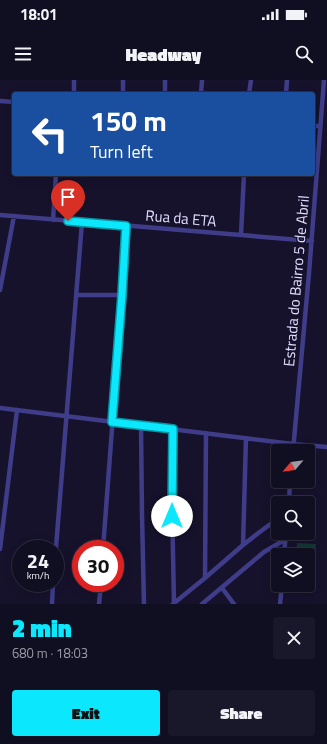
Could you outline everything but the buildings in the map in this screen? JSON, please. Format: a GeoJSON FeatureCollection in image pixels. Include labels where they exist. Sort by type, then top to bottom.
{"type":"FeatureCollection","features":[{"type":"Feature","properties":{"kind":"street"},"geometry":{"type":"LineString","coordinates":[[74,80],[74,92]]}},
{"type":"Feature","properties":{"kind":"street"},"geometry":{"type":"LineString","coordinates":[[122,92],[123,80]]}},
{"type":"Feature","properties":{"kind":"street"},"geometry":{"type":"LineString","coordinates":[[165,80],[165,92]]}},
{"type":"Feature","properties":{"kind":"street"},"geometry":{"type":"LineString","coordinates":[[201,92],[202,80]]}},
{"type":"Feature","properties":{"kind":"street"},"geometry":{"type":"LineString","coordinates":[[250,80],[250,92]]}},
{"type":"Feature","properties":{"kind":"street"},"geometry":{"type":"LineString","coordinates":[[286,92],[287,80]]}},
{"type":"Feature","properties":{"kind":"street","name":"Estrada do Bairro 5 de Abril"},"geometry":{"type":"LineString","coordinates":[[293,444],[312,241],[324,80]]}},
{"type":"Feature","properties":{"kind":"street"},"geometry":{"type":"LineString","coordinates":[[0,101],[12,102]]}},
{"type":"Feature","properties":{"kind":"street"},"geometry":{"type":"LineString","coordinates":[[322,113],[327,104]]}},
{"type":"Feature","properties":{"kind":"street"},"geometry":{"type":"LineString","coordinates":[[315,126],[320,126]]}},
{"type":"Feature","properties":{"kind":"street"},"geometry":{"type":"LineString","coordinates":[[53,220],[56,176]]}},
{"type":"Feature","properties":{"kind":"street"},"geometry":{"type":"LineString","coordinates":[[241,235],[244,176]]}},
{"type":"Feature","properties":{"kind":"street","name":"Rua da ETA"},"geometry":{"type":"LineString","coordinates":[[0,215],[312,241]]}},
{"type":"Feature","properties":{"kind":"street"},"geometry":{"type":"LineString","coordinates":[[0,290],[14,216]]}},
{"type":"Feature","properties":{"kind":"street"},"geometry":{"type":"LineString","coordinates":[[57,540],[82,222]]}},
{"type":"Feature","properties":{"kind":"street"},"geometry":{"type":"LineString","coordinates":[[104,540],[126,226]]}},
{"type":"Feature","properties":{"kind":"street"},"geometry":{"type":"LineString","coordinates":[[76,295],[122,295]]}},
{"type":"Feature","properties":{"kind":"street"},"geometry":{"type":"LineString","coordinates":[[0,408],[293,444]]}},
{"type":"Feature","properties":{"kind":"street"},"geometry":{"type":"LineString","coordinates":[[0,549],[17,410]]}},
{"type":"Feature","properties":{"kind":"street"},"geometry":{"type":"LineString","coordinates":[[141,425],[144,604]]}},
{"type":"Feature","properties":{"kind":"street"},"geometry":{"type":"LineString","coordinates":[[173,429],[172,501],[174,604]]}},
{"type":"Feature","properties":{"kind":"street"},"geometry":{"type":"LineString","coordinates":[[205,578],[206,433]]}},
{"type":"Feature","properties":{"kind":"street"},"geometry":{"type":"LineString","coordinates":[[243,545],[246,438]]}},
{"type":"Feature","properties":{"kind":"street"},"geometry":{"type":"LineString","coordinates":[[315,446],[327,447]]}},
{"type":"Feature","properties":{"kind":"street"},"geometry":{"type":"LineString","coordinates":[[174,604],[243,545],[271,524]]}},
{"type":"Feature","properties":{"kind":"street"},"geometry":{"type":"LineString","coordinates":[[202,604],[264,552],[284,540]]}},
{"type":"Feature","properties":{"kind":"street"},"geometry":{"type":"LineString","coordinates":[[222,588],[234,604]]}},
{"type":"Feature","properties":{"kind":"street"},"geometry":{"type":"LineString","coordinates":[[52,604],[53,592]]}},
{"type":"Feature","properties":{"kind":"street"},"geometry":{"type":"LineString","coordinates":[[100,604],[101,592]]}},
{"type":"Feature","properties":{"kind":"street"},"geometry":{"type":"LineString","coordinates":[[280,604],[281,592]]}},
{"type":"Feature","properties":{"kind":"green space"},"geometry":{"type":"Polygon","coordinates":[[[297,543],[316,544],[315,558],[315,548],[297,548],[297,543]]]}},
{"type":"Feature","properties":{"kind":"route"},"geometry":{"type":"LineString","coordinates":[[68,221],[126,226],[112,422],[173,429],[172,516]]}}]}
